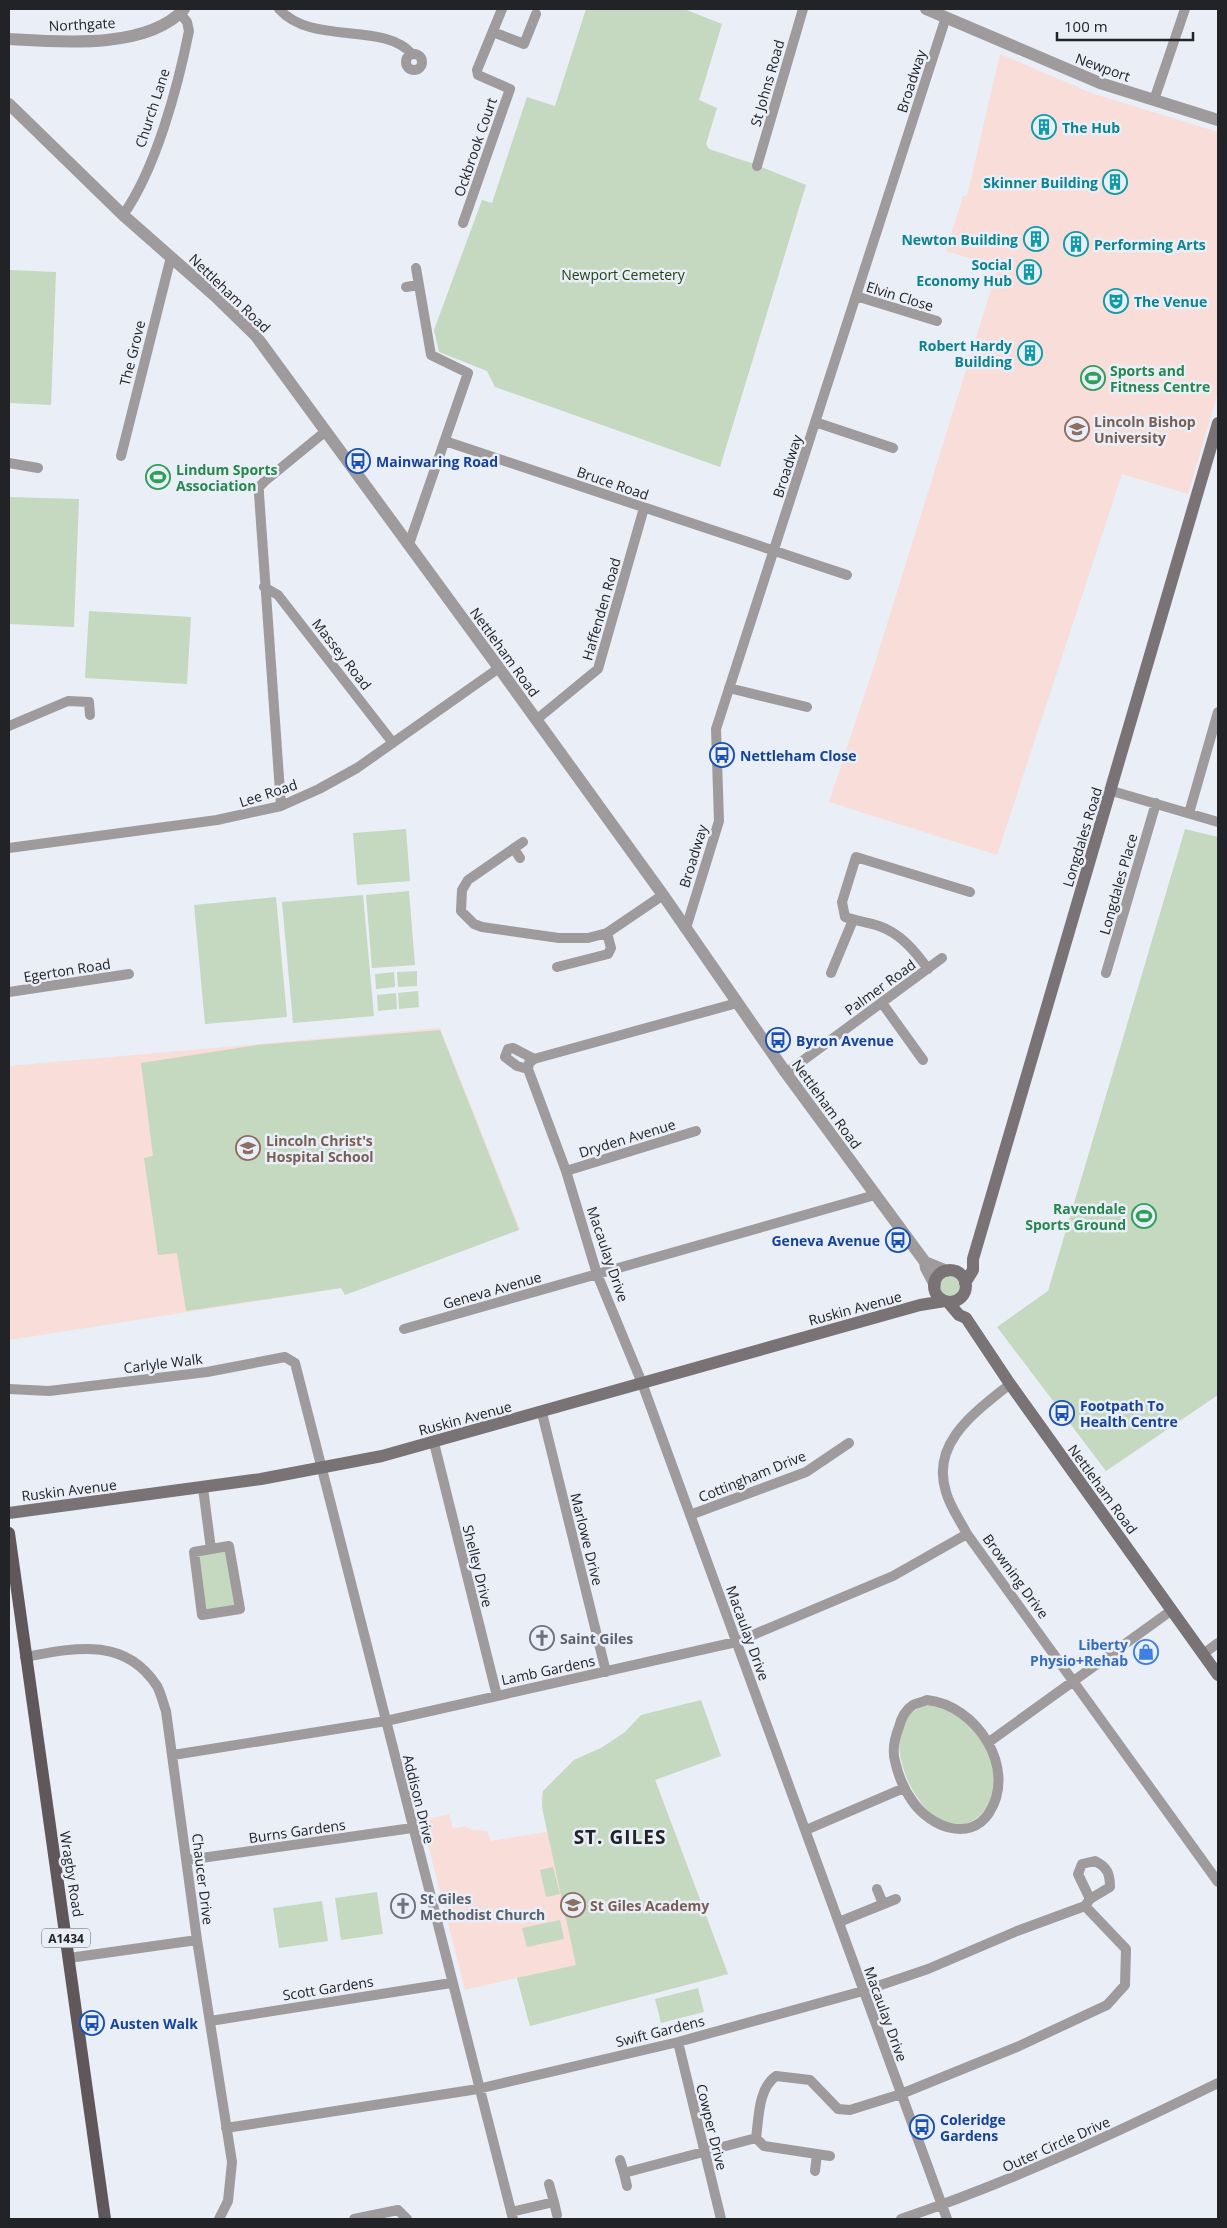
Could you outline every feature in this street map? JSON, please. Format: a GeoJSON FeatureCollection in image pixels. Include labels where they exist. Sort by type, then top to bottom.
{"type":"FeatureCollection","features":[{"type":"Feature","properties":{"kind":"main road","name":"Longdales Road"},"geometry":{"type":"LineString","coordinates":[[965,1288],[973,1270],[974,1259],[1218,423]]}},
{"type":"Feature","properties":{"kind":"main road"},"geometry":{"type":"LineString","coordinates":[[965,1288],[958,1300],[946,1301],[938,1295],[935,1286],[939,1276],[974,1259]]}},
{"type":"Feature","properties":{"kind":"main road"},"geometry":{"type":"LineString","coordinates":[[950,1271],[960,1274],[965,1288],[968,1310],[966,1318]]}},
{"type":"Feature","properties":{"kind":"main road","name":"Ruskin Avenue"},"geometry":{"type":"LineString","coordinates":[[920,1305],[935,1286]]}},
{"type":"Feature","properties":{"kind":"main road","name":"Ruskin Avenue"},"geometry":{"type":"LineString","coordinates":[[9,1513],[203,1488],[382,1456],[542,1413],[920,1305],[946,1301]]}},
{"type":"Feature","properties":{"kind":"main road","name":"Nettleham Road"},"geometry":{"type":"LineString","coordinates":[[946,1301],[959,1315],[966,1318],[1010,1384],[1218,1675]]}},
{"type":"Feature","properties":{"kind":"main road","name":"Wragby Road"},"geometry":{"type":"LineString","coordinates":[[9,1533],[105,2219]]}},
{"type":"Feature","properties":{"kind":"street"},"geometry":{"type":"LineString","coordinates":[[279,9],[290,19],[300,24],[333,32],[388,40],[406,48],[412,54]]}},
{"type":"Feature","properties":{"kind":"street"},"geometry":{"type":"LineString","coordinates":[[502,9],[492,32],[524,44],[536,14]]}},
{"type":"Feature","properties":{"kind":"street","name":"St Johns Road"},"geometry":{"type":"LineString","coordinates":[[757,166],[803,9]]}},
{"type":"Feature","properties":{"kind":"street","name":"Newport"},"geometry":{"type":"LineString","coordinates":[[926,9],[1100,83],[1218,120]]}},
{"type":"Feature","properties":{"kind":"street"},"geometry":{"type":"LineString","coordinates":[[1154,100],[1185,9]]}},
{"type":"Feature","properties":{"kind":"street","name":"Northgate"},"geometry":{"type":"LineString","coordinates":[[9,39],[58,42],[103,40],[154,29],[182,11]]}},
{"type":"Feature","properties":{"kind":"street","name":"Church Lane"},"geometry":{"type":"LineString","coordinates":[[124,214],[134,197],[160,138],[174,96],[189,31],[182,11]]}},
{"type":"Feature","properties":{"kind":"street","name":"Broadway"},"geometry":{"type":"LineString","coordinates":[[686,928],[719,822],[716,729],[946,17]]}},
{"type":"Feature","properties":{"kind":"street","name":"Ockbrook Court"},"geometry":{"type":"LineString","coordinates":[[463,223],[510,89],[481,78],[478,75],[477,70],[492,32]]}},
{"type":"Feature","properties":{"kind":"street","name":"Nettleham Road"},"geometry":{"type":"LineString","coordinates":[[9,104],[256,336],[663,895],[786,1073],[925,1262],[935,1286]]}},
{"type":"Feature","properties":{"kind":"street","name":"The Grove"},"geometry":{"type":"LineString","coordinates":[[121,456],[171,256]]}},
{"type":"Feature","properties":{"kind":"street"},"geometry":{"type":"LineString","coordinates":[[409,544],[468,373],[431,356],[416,268]]}},
{"type":"Feature","properties":{"kind":"street"},"geometry":{"type":"LineString","coordinates":[[406,287],[419,285]]}},
{"type":"Feature","properties":{"kind":"street","name":"Elvin Close"},"geometry":{"type":"LineString","coordinates":[[856,296],[937,321]]}},
{"type":"Feature","properties":{"kind":"street"},"geometry":{"type":"LineString","coordinates":[[815,422],[892,448]]}},
{"type":"Feature","properties":{"kind":"street"},"geometry":{"type":"LineString","coordinates":[[281,806],[264,587],[259,487],[326,430]]}},
{"type":"Feature","properties":{"kind":"street","name":"Bruce Road"},"geometry":{"type":"LineString","coordinates":[[445,441],[773,552],[847,575]]}},
{"type":"Feature","properties":{"kind":"street"},"geometry":{"type":"LineString","coordinates":[[9,463],[38,468]]}},
{"type":"Feature","properties":{"kind":"street","name":"Haffenden Road"},"geometry":{"type":"LineString","coordinates":[[536,720],[598,669],[644,508]]}},
{"type":"Feature","properties":{"kind":"street","name":"Massey Road"},"geometry":{"type":"LineString","coordinates":[[264,587],[278,595],[393,743]]}},
{"type":"Feature","properties":{"kind":"street","name":"Lee Road"},"geometry":{"type":"LineString","coordinates":[[9,848],[217,820],[281,806],[338,779],[393,743],[499,668]]}},
{"type":"Feature","properties":{"kind":"street"},"geometry":{"type":"LineString","coordinates":[[730,688],[807,708]]}},
{"type":"Feature","properties":{"kind":"street"},"geometry":{"type":"LineString","coordinates":[[9,726],[68,701],[89,702],[90,715]]}},
{"type":"Feature","properties":{"kind":"street"},"geometry":{"type":"LineString","coordinates":[[1189,813],[1215,734],[1218,712]]}},
{"type":"Feature","properties":{"kind":"street"},"geometry":{"type":"LineString","coordinates":[[1112,791],[1218,822]]}},
{"type":"Feature","properties":{"kind":"street","name":"Longdales Place"},"geometry":{"type":"LineString","coordinates":[[1106,973],[1156,803]]}},
{"type":"Feature","properties":{"kind":"street"},"geometry":{"type":"LineString","coordinates":[[523,842],[517,853],[468,880],[462,890],[461,911],[467,918],[482,927],[559,938],[588,938],[607,933],[663,895]]}},
{"type":"Feature","properties":{"kind":"street"},"geometry":{"type":"LineString","coordinates":[[928,969],[916,953],[898,935],[880,926],[845,917],[842,902],[856,857],[970,892]]}},
{"type":"Feature","properties":{"kind":"street"},"geometry":{"type":"LineString","coordinates":[[831,973],[853,920]]}},
{"type":"Feature","properties":{"kind":"street"},"geometry":{"type":"LineString","coordinates":[[557,967],[608,954],[611,948],[607,933]]}},
{"type":"Feature","properties":{"kind":"street","name":"Palmer Road"},"geometry":{"type":"LineString","coordinates":[[786,1073],[942,958]]}},
{"type":"Feature","properties":{"kind":"street","name":"Egerton Road"},"geometry":{"type":"LineString","coordinates":[[9,992],[130,974]]}},
{"type":"Feature","properties":{"kind":"street"},"geometry":{"type":"LineString","coordinates":[[534,1059],[518,1050],[508,1049],[505,1057],[508,1061],[528,1069],[529,1063],[534,1059],[737,1003]]}},
{"type":"Feature","properties":{"kind":"street"},"geometry":{"type":"LineString","coordinates":[[882,1003],[923,1060]]}},
{"type":"Feature","properties":{"kind":"street","name":"Macaulay Drive"},"geometry":{"type":"LineString","coordinates":[[528,1069],[566,1171],[598,1274],[642,1383],[947,2219]]}},
{"type":"Feature","properties":{"kind":"street","name":"Dryden Avenue"},"geometry":{"type":"LineString","coordinates":[[566,1171],[696,1131]]}},
{"type":"Feature","properties":{"kind":"street","name":"Geneva Avenue"},"geometry":{"type":"LineString","coordinates":[[404,1330],[875,1195]]}},
{"type":"Feature","properties":{"kind":"street"},"geometry":{"type":"LineString","coordinates":[[925,1262],[950,1271]]}},
{"type":"Feature","properties":{"kind":"street","name":"Carlyle Walk"},"geometry":{"type":"LineString","coordinates":[[9,1389],[59,1390],[207,1372],[285,1357],[295,1363],[301,1385]]}},
{"type":"Feature","properties":{"kind":"street","name":"Browning Drive"},"geometry":{"type":"LineString","coordinates":[[1010,1384],[965,1421],[950,1443],[946,1454],[943,1480],[946,1494],[968,1534],[1218,1882]]}},
{"type":"Feature","properties":{"kind":"street","name":"Addison Drive"},"geometry":{"type":"LineString","coordinates":[[301,1385],[478,2090],[512,2216]]}},
{"type":"Feature","properties":{"kind":"street","name":"Marlowe Drive"},"geometry":{"type":"LineString","coordinates":[[542,1413],[606,1672]]}},
{"type":"Feature","properties":{"kind":"street","name":"Shelley Drive"},"geometry":{"type":"LineString","coordinates":[[434,1443],[496,1696]]}},
{"type":"Feature","properties":{"kind":"street","name":"Cottingham Drive"},"geometry":{"type":"LineString","coordinates":[[690,1516],[806,1472],[849,1443]]}},
{"type":"Feature","properties":{"kind":"street"},"geometry":{"type":"LineString","coordinates":[[203,1488],[211,1549]]}},
{"type":"Feature","properties":{"kind":"street","name":"Lamb Gardens"},"geometry":{"type":"LineString","coordinates":[[173,1755],[386,1721],[736,1642],[893,1576],[968,1534]]}},
{"type":"Feature","properties":{"kind":"street"},"geometry":{"type":"LineString","coordinates":[[230,1546],[240,1609],[202,1615],[194,1552],[211,1549],[230,1546]]}},
{"type":"Feature","properties":{"kind":"street"},"geometry":{"type":"LineString","coordinates":[[989,1742],[1172,1610]]}},
{"type":"Feature","properties":{"kind":"street"},"geometry":{"type":"LineString","coordinates":[[1203,1654],[1218,1643]]}},
{"type":"Feature","properties":{"kind":"street","name":"Chaucer Drive"},"geometry":{"type":"LineString","coordinates":[[25,1657],[62,1649],[94,1647],[115,1652],[142,1668],[158,1687],[166,1711],[173,1755],[197,1940],[232,2162],[228,2201],[219,2219]]}},
{"type":"Feature","properties":{"kind":"street"},"geometry":{"type":"LineString","coordinates":[[927,1700],[940,1702],[961,1713],[976,1725],[989,1742],[997,1768],[998,1788],[993,1806],[985,1819],[977,1825],[958,1830],[947,1828],[924,1814],[904,1788],[894,1760],[895,1738],[902,1716],[912,1706],[927,1700]]}},
{"type":"Feature","properties":{"kind":"street"},"geometry":{"type":"LineString","coordinates":[[806,1830],[904,1788]]}},
{"type":"Feature","properties":{"kind":"street","name":"Burns Gardens"},"geometry":{"type":"LineString","coordinates":[[186,1860],[412,1828]]}},
{"type":"Feature","properties":{"kind":"street"},"geometry":{"type":"LineString","coordinates":[[877,1889],[883,1904]]}},
{"type":"Feature","properties":{"kind":"street"},"geometry":{"type":"LineString","coordinates":[[839,1922],[896,1899]]}},
{"type":"Feature","properties":{"kind":"street","name":"Swift Gardens"},"geometry":{"type":"LineString","coordinates":[[226,2128],[478,2090],[678,2042],[863,1991],[928,1969],[1088,1902],[1096,1915],[1126,1949],[1125,1985],[1107,2005],[1017,2047],[901,2094]]}},
{"type":"Feature","properties":{"kind":"street"},"geometry":{"type":"LineString","coordinates":[[69,1958],[197,1940]]}},
{"type":"Feature","properties":{"kind":"street","name":"Scott Gardens"},"geometry":{"type":"LineString","coordinates":[[210,2021],[451,1983]]}},
{"type":"Feature","properties":{"kind":"street","name":"Cowper Drive"},"geometry":{"type":"LineString","coordinates":[[678,2042],[721,2219]]}},
{"type":"Feature","properties":{"kind":"street"},"geometry":{"type":"LineString","coordinates":[[756,2138],[764,2089],[768,2082],[776,2076],[810,2080],[838,2108],[850,2110],[901,2094]]}},
{"type":"Feature","properties":{"kind":"street","name":"Outer Circle Drive"},"geometry":{"type":"LineString","coordinates":[[901,2219],[1009,2180],[1111,2135],[1218,2083]]}},
{"type":"Feature","properties":{"kind":"street"},"geometry":{"type":"LineString","coordinates":[[624,2173],[756,2138]]}},
{"type":"Feature","properties":{"kind":"street"},"geometry":{"type":"LineString","coordinates":[[756,2138],[764,2146],[830,2156]]}},
{"type":"Feature","properties":{"kind":"street"},"geometry":{"type":"LineString","coordinates":[[815,2171],[817,2154]]}},
{"type":"Feature","properties":{"kind":"street"},"geometry":{"type":"LineString","coordinates":[[620,2160],[627,2186]]}},
{"type":"Feature","properties":{"kind":"street"},"geometry":{"type":"LineString","coordinates":[[549,2184],[557,2215]]}},
{"type":"Feature","properties":{"kind":"street"},"geometry":{"type":"LineString","coordinates":[[512,2216],[554,2202]]}},
{"type":"Feature","properties":{"kind":"street"},"geometry":{"type":"LineString","coordinates":[[354,2219],[398,2210],[407,2219]]}},
{"type":"Feature","properties":{"kind":"shaded area","name":"Lincoln Bishop University"},"geometry":{"type":"Polygon","coordinates":[[[1000,54],[1091,93],[1218,132],[1218,393],[1188,494],[1122,474],[997,855],[829,802],[875,663],[998,267],[946,251],[963,196],[967,196],[1000,54]]]}},
{"type":"Feature","properties":{"kind":"shaded area","name":"Lincoln Christ's Hospital School"},"geometry":{"type":"Polygon","coordinates":[[[440,1028],[520,1229],[345,1295],[341,1288],[9,1340],[9,1066],[440,1028]]]}},
{"type":"Feature","properties":{"kind":"shaded area","name":"St Giles Academy"},"geometry":{"type":"Polygon","coordinates":[[[641,1715],[655,1779],[728,1974],[530,2026],[517,1978],[465,1990],[422,1821],[449,1814],[453,1829],[465,1826],[472,1830],[487,1831],[491,1841],[547,1832],[541,1798],[543,1791],[574,1760],[601,1748],[624,1733],[641,1715]]]}},
{"type":"Feature","properties":{"kind":"green space","name":"Newport Cemetery"},"geometry":{"type":"Polygon","coordinates":[[[586,9],[684,9],[722,24],[699,100],[717,108],[706,144],[709,149],[754,164],[806,185],[720,467],[495,387],[487,371],[439,352],[434,330],[482,200],[492,203],[527,97],[555,106],[586,9]]]}},
{"type":"Feature","properties":{"kind":"green space"},"geometry":{"type":"Polygon","coordinates":[[[9,270],[56,272],[51,405],[9,403],[9,270]]]}},
{"type":"Feature","properties":{"kind":"green space"},"geometry":{"type":"Polygon","coordinates":[[[9,497],[79,499],[74,627],[9,624],[9,497]]]}},
{"type":"Feature","properties":{"kind":"green space"},"geometry":{"type":"Polygon","coordinates":[[[89,611],[191,617],[187,684],[85,678],[89,611]]]}},
{"type":"Feature","properties":{"kind":"green space"},"geometry":{"type":"Polygon","coordinates":[[[406,829],[410,881],[357,885],[353,833],[406,829]]]}},
{"type":"Feature","properties":{"kind":"green space","name":"Ravendale Sports Ground"},"geometry":{"type":"Polygon","coordinates":[[[1185,829],[1218,837],[1218,1395],[1106,1471],[997,1327],[1048,1291],[1185,829]]]}},
{"type":"Feature","properties":{"kind":"green space"},"geometry":{"type":"Polygon","coordinates":[[[409,891],[415,965],[372,968],[366,895],[409,891]]]}},
{"type":"Feature","properties":{"kind":"green space"},"geometry":{"type":"Polygon","coordinates":[[[363,895],[374,1016],[293,1023],[282,902],[363,895]]]}},
{"type":"Feature","properties":{"kind":"green space"},"geometry":{"type":"Polygon","coordinates":[[[276,897],[287,1017],[205,1024],[194,905],[276,897]]]}},
{"type":"Feature","properties":{"kind":"green space"},"geometry":{"type":"Polygon","coordinates":[[[417,971],[417,986],[398,987],[397,972],[417,971]]]}},
{"type":"Feature","properties":{"kind":"green space"},"geometry":{"type":"Polygon","coordinates":[[[394,972],[395,987],[376,989],[375,974],[394,972]]]}},
{"type":"Feature","properties":{"kind":"green space"},"geometry":{"type":"Polygon","coordinates":[[[418,991],[419,1007],[399,1009],[398,993],[418,991]]]}},
{"type":"Feature","properties":{"kind":"green space"},"geometry":{"type":"Polygon","coordinates":[[[396,993],[397,1009],[378,1011],[377,995],[396,993]]]}},
{"type":"Feature","properties":{"kind":"green space","name":"Lincoln Christ's Hospital School"},"geometry":{"type":"Polygon","coordinates":[[[440,1030],[519,1230],[345,1295],[341,1288],[186,1311],[177,1253],[158,1255],[144,1158],[153,1156],[141,1063],[257,1045],[440,1030]]]}},
{"type":"Feature","properties":{"kind":"green space"},"geometry":{"type":"Polygon","coordinates":[[[951,1275],[959,1278],[962,1286],[959,1294],[951,1297],[943,1294],[940,1286],[943,1278],[951,1275]]]}},
{"type":"Feature","properties":{"kind":"green space"},"geometry":{"type":"Polygon","coordinates":[[[229,1546],[240,1609],[202,1615],[194,1552],[229,1546]]]}},
{"type":"Feature","properties":{"kind":"green space","name":"St Giles Academy"},"geometry":{"type":"Polygon","coordinates":[[[701,1700],[721,1756],[655,1780],[728,1974],[530,2026],[517,1978],[576,1965],[542,1807],[543,1791],[574,1760],[601,1748],[624,1733],[641,1715],[701,1700]]]}},
{"type":"Feature","properties":{"kind":"green space"},"geometry":{"type":"Polygon","coordinates":[[[930,1705],[952,1713],[970,1726],[980,1738],[987,1752],[994,1782],[992,1796],[985,1809],[974,1820],[955,1825],[937,1818],[920,1801],[907,1779],[900,1755],[900,1733],[910,1715],[930,1705]]]}},
{"type":"Feature","properties":{"kind":"green space"},"geometry":{"type":"Polygon","coordinates":[[[553,1867],[560,1894],[546,1897],[540,1870],[553,1867]]]}},
{"type":"Feature","properties":{"kind":"green space"},"geometry":{"type":"Polygon","coordinates":[[[377,1892],[383,1934],[341,1940],[335,1898],[377,1892]]]}},
{"type":"Feature","properties":{"kind":"green space"},"geometry":{"type":"Polygon","coordinates":[[[322,1901],[328,1941],[279,1948],[273,1908],[322,1901]]]}},
{"type":"Feature","properties":{"kind":"green space"},"geometry":{"type":"Polygon","coordinates":[[[560,1920],[564,1939],[527,1947],[522,1928],[560,1920]]]}},
{"type":"Feature","properties":{"kind":"green space"},"geometry":{"type":"Polygon","coordinates":[[[698,1988],[704,2012],[661,2023],[655,1999],[698,1988]]]}},
{"type":"Feature","properties":{"kind":"place","name":"The Hub"},"geometry":{"type":"Point","coordinates":[1044,127]}},
{"type":"Feature","properties":{"kind":"place","name":"Skinner Building"},"geometry":{"type":"Point","coordinates":[1115,182]}},
{"type":"Feature","properties":{"kind":"place","name":"Newton Building"},"geometry":{"type":"Point","coordinates":[1036,239]}},
{"type":"Feature","properties":{"kind":"place","name":"Performing Arts"},"geometry":{"type":"Point","coordinates":[1076,244]}},
{"type":"Feature","properties":{"kind":"place","name":"Social Economy Hub"},"geometry":{"type":"Point","coordinates":[1029,272]}},
{"type":"Feature","properties":{"kind":"place","name":"The Venue"},"geometry":{"type":"Point","coordinates":[1116,301]}},
{"type":"Feature","properties":{"kind":"place","name":"Robert Hardy Building"},"geometry":{"type":"Point","coordinates":[1030,353]}},
{"type":"Feature","properties":{"kind":"place","name":"Sports and Fitness Centre"},"geometry":{"type":"Point","coordinates":[1093,378]}},
{"type":"Feature","properties":{"kind":"place","name":"Lincoln Bishop University"},"geometry":{"type":"Point","coordinates":[1077,429]}},
{"type":"Feature","properties":{"kind":"place","name":"Mainwaring Road"},"geometry":{"type":"Point","coordinates":[358,461]}},
{"type":"Feature","properties":{"kind":"place","name":"Lindum Sports Association"},"geometry":{"type":"Point","coordinates":[158,477]}},
{"type":"Feature","properties":{"kind":"place","name":"Nettleham Close"},"geometry":{"type":"Point","coordinates":[722,755]}},
{"type":"Feature","properties":{"kind":"place","name":"Byron Avenue"},"geometry":{"type":"Point","coordinates":[778,1040]}},
{"type":"Feature","properties":{"kind":"place","name":"Lincoln Christ's Hospital School"},"geometry":{"type":"Point","coordinates":[248,1148]}},
{"type":"Feature","properties":{"kind":"place","name":"Ravendale Sports Ground"},"geometry":{"type":"Point","coordinates":[1144,1216]}},
{"type":"Feature","properties":{"kind":"place","name":"Geneva Avenue"},"geometry":{"type":"Point","coordinates":[898,1240]}},
{"type":"Feature","properties":{"kind":"place","name":"Footpath To Health Centre"},"geometry":{"type":"Point","coordinates":[1062,1413]}},
{"type":"Feature","properties":{"kind":"place","name":"Saint Giles"},"geometry":{"type":"Point","coordinates":[542,1638]}},
{"type":"Feature","properties":{"kind":"place","name":"Liberty Physio+Rehab"},"geometry":{"type":"Point","coordinates":[1146,1652]}},
{"type":"Feature","properties":{"kind":"place","name":"St Giles Academy"},"geometry":{"type":"Point","coordinates":[573,1905]}},
{"type":"Feature","properties":{"kind":"place","name":"St Giles Methodist Church"},"geometry":{"type":"Point","coordinates":[403,1906]}},
{"type":"Feature","properties":{"kind":"place","name":"Austen Walk"},"geometry":{"type":"Point","coordinates":[92,2023]}},
{"type":"Feature","properties":{"kind":"place","name":"Coleridge Gardens"},"geometry":{"type":"Point","coordinates":[922,2127]}},
{"type":"Feature","properties":{"kind":"district","name":"ST. GILES"},"geometry":{"type":"Point","coordinates":[620,1837]}}]}
